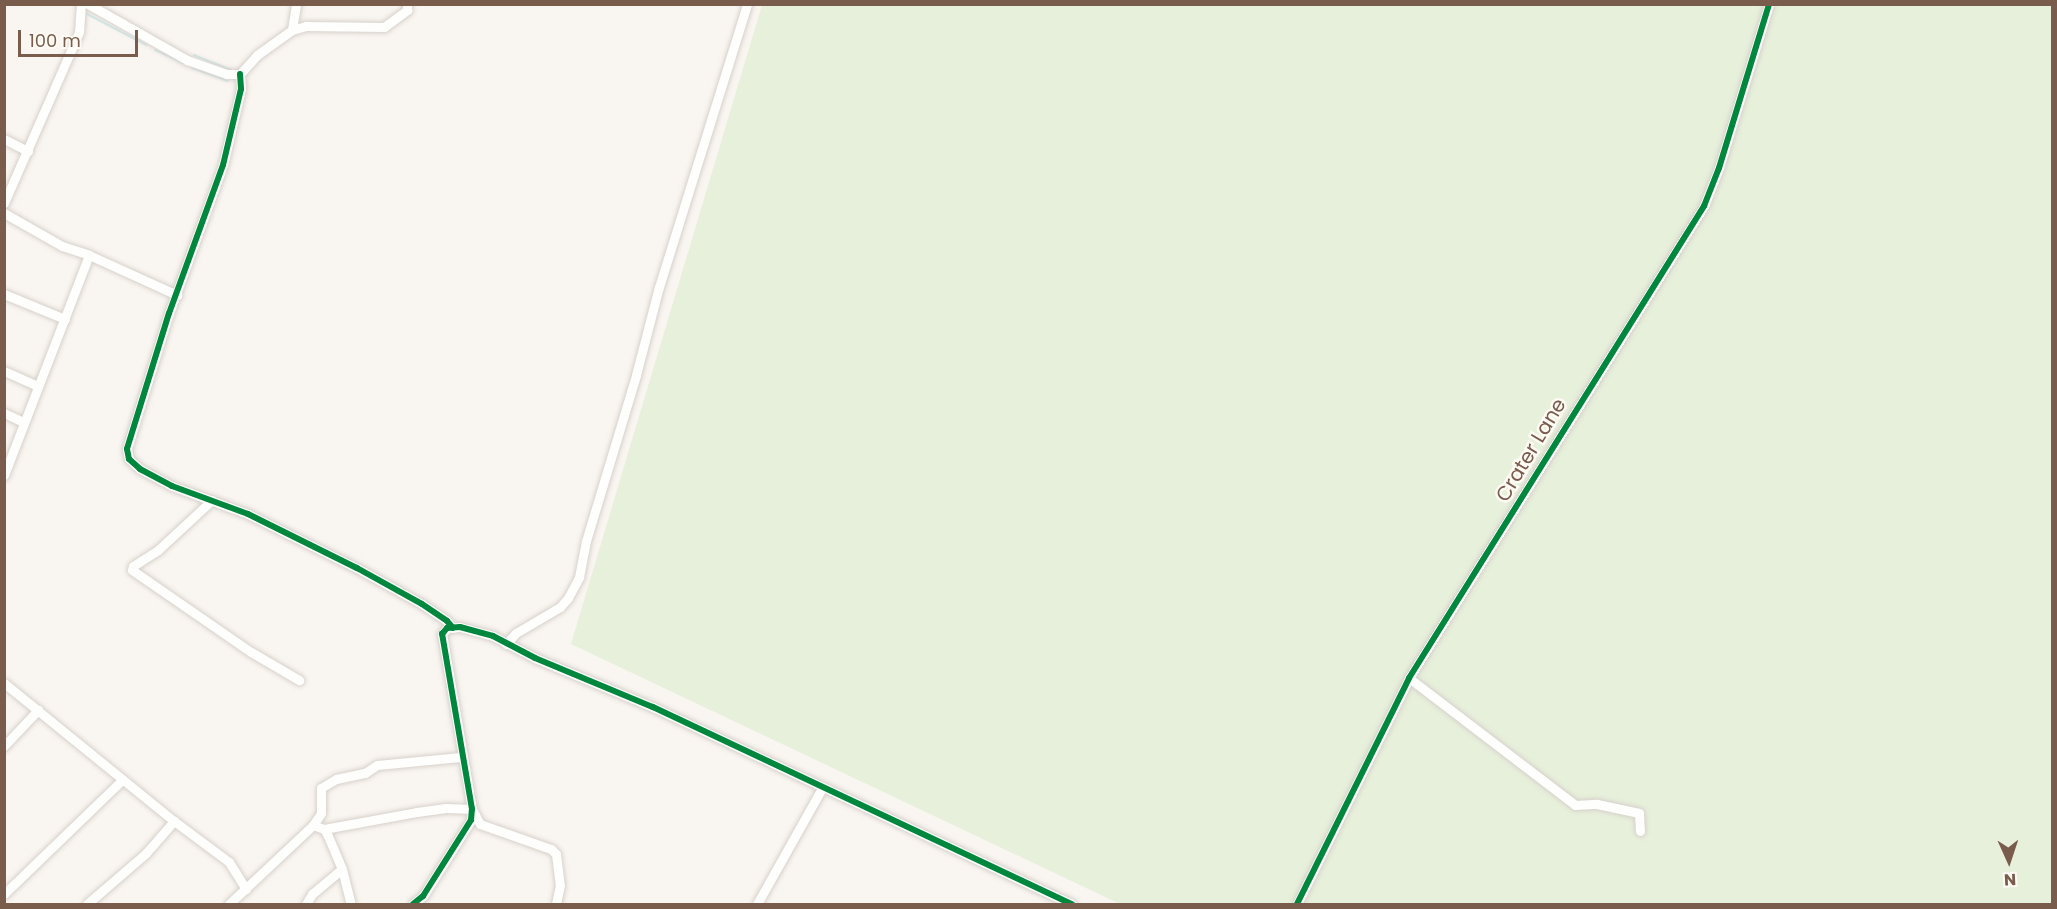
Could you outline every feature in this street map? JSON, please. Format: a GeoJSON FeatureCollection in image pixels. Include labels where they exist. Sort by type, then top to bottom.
{"type":"FeatureCollection","features":[{"type":"Feature","properties":{"kind":"street"},"geometry":{"type":"LineString","coordinates":[[4,203],[79,32],[81,4]]}},
{"type":"Feature","properties":{"kind":"street"},"geometry":{"type":"LineString","coordinates":[[88,4],[187,60],[227,74],[240,74]]}},
{"type":"Feature","properties":{"kind":"street"},"geometry":{"type":"LineString","coordinates":[[292,30],[296,4]]}},
{"type":"Feature","properties":{"kind":"street"},"geometry":{"type":"LineString","coordinates":[[407,4],[407,10],[384,27],[306,26],[292,30],[257,55],[240,74],[241,88],[223,165],[203,214],[177,295],[168,313],[127,449],[129,459],[140,469],[172,486],[248,514],[357,568],[422,604],[447,621],[453,628]]}},
{"type":"Feature","properties":{"kind":"street"},"geometry":{"type":"LineString","coordinates":[[506,644],[516,633],[560,607],[568,598],[579,577],[586,541],[636,375],[659,286],[747,4]]}},
{"type":"Feature","properties":{"kind":"street","name":"Crater Lane"},"geometry":{"type":"LineString","coordinates":[[1297,904],[1409,678],[1704,206],[1719,168],[1769,4]]}},
{"type":"Feature","properties":{"kind":"street"},"geometry":{"type":"LineString","coordinates":[[4,139],[27,151]]}},
{"type":"Feature","properties":{"kind":"street"},"geometry":{"type":"LineString","coordinates":[[4,213],[62,246],[89,255],[177,295]]}},
{"type":"Feature","properties":{"kind":"street"},"geometry":{"type":"LineString","coordinates":[[4,475],[89,255]]}},
{"type":"Feature","properties":{"kind":"street"},"geometry":{"type":"LineString","coordinates":[[4,294],[65,319]]}},
{"type":"Feature","properties":{"kind":"street"},"geometry":{"type":"LineString","coordinates":[[4,371],[37,386]]}},
{"type":"Feature","properties":{"kind":"street"},"geometry":{"type":"LineString","coordinates":[[4,413],[24,422]]}},
{"type":"Feature","properties":{"kind":"street"},"geometry":{"type":"LineString","coordinates":[[212,500],[158,550],[133,566],[132,570],[251,652],[298,680]]}},
{"type":"Feature","properties":{"kind":"street"},"geometry":{"type":"LineString","coordinates":[[555,904],[560,885],[556,854],[551,849],[480,824],[472,809],[461,757],[443,630],[472,629],[652,707],[822,789],[1072,904]]}},
{"type":"Feature","properties":{"kind":"street"},"geometry":{"type":"LineString","coordinates":[[1409,678],[1575,805],[1597,804],[1639,813],[1640,831]]}},
{"type":"Feature","properties":{"kind":"street"},"geometry":{"type":"LineString","coordinates":[[4,683],[174,821],[229,862],[246,889]]}},
{"type":"Feature","properties":{"kind":"street"},"geometry":{"type":"LineString","coordinates":[[4,746],[38,711]]}},
{"type":"Feature","properties":{"kind":"street"},"geometry":{"type":"LineString","coordinates":[[229,904],[314,825],[321,813],[321,788],[336,779],[365,773],[377,765],[461,757]]}},
{"type":"Feature","properties":{"kind":"street"},"geometry":{"type":"LineString","coordinates":[[4,894],[123,779]]}},
{"type":"Feature","properties":{"kind":"street"},"geometry":{"type":"LineString","coordinates":[[757,904],[822,789]]}},
{"type":"Feature","properties":{"kind":"street"},"geometry":{"type":"LineString","coordinates":[[314,825],[324,829],[446,808],[472,809]]}},
{"type":"Feature","properties":{"kind":"street"},"geometry":{"type":"LineString","coordinates":[[413,904],[423,896],[440,866],[466,832],[472,809]]}},
{"type":"Feature","properties":{"kind":"street"},"geometry":{"type":"LineString","coordinates":[[87,904],[146,853],[174,821]]}},
{"type":"Feature","properties":{"kind":"street"},"geometry":{"type":"LineString","coordinates":[[324,829],[342,870],[351,904]]}},
{"type":"Feature","properties":{"kind":"street"},"geometry":{"type":"LineString","coordinates":[[306,904],[312,894],[342,870]]}},
{"type":"Feature","properties":{"kind":"green space"},"geometry":{"type":"Polygon","coordinates":[[[762,5],[2052,5],[2052,904],[1120,904],[571,644],[762,5]]]}},
{"type":"Feature","properties":{"kind":"waterway"},"geometry":{"type":"LineString","coordinates":[[87,14],[146,45]]}},
{"type":"Feature","properties":{"kind":"waterway"},"geometry":{"type":"LineString","coordinates":[[155,50],[183,63]]}},
{"type":"Feature","properties":{"kind":"waterway"},"geometry":{"type":"LineString","coordinates":[[194,55],[231,70]]}},
{"type":"Feature","properties":{"kind":"waterway"},"geometry":{"type":"LineString","coordinates":[[192,68],[228,81]]}},
{"type":"Feature","properties":{"kind":"cycle path"},"geometry":{"type":"LineString","coordinates":[[1297,904],[1409,678],[1704,206],[1719,168],[1769,4]]}},
{"type":"Feature","properties":{"kind":"cycle path"},"geometry":{"type":"LineString","coordinates":[[240,74],[241,89],[223,165],[169,313],[127,449],[129,459],[140,469],[172,486],[248,514],[357,568],[422,604],[447,621],[453,628]]}},
{"type":"Feature","properties":{"kind":"cycle path"},"geometry":{"type":"LineString","coordinates":[[413,904],[423,896],[471,820],[472,809],[442,634],[447,628],[460,627],[493,636],[535,658],[653,707],[1072,904]]}}]}
